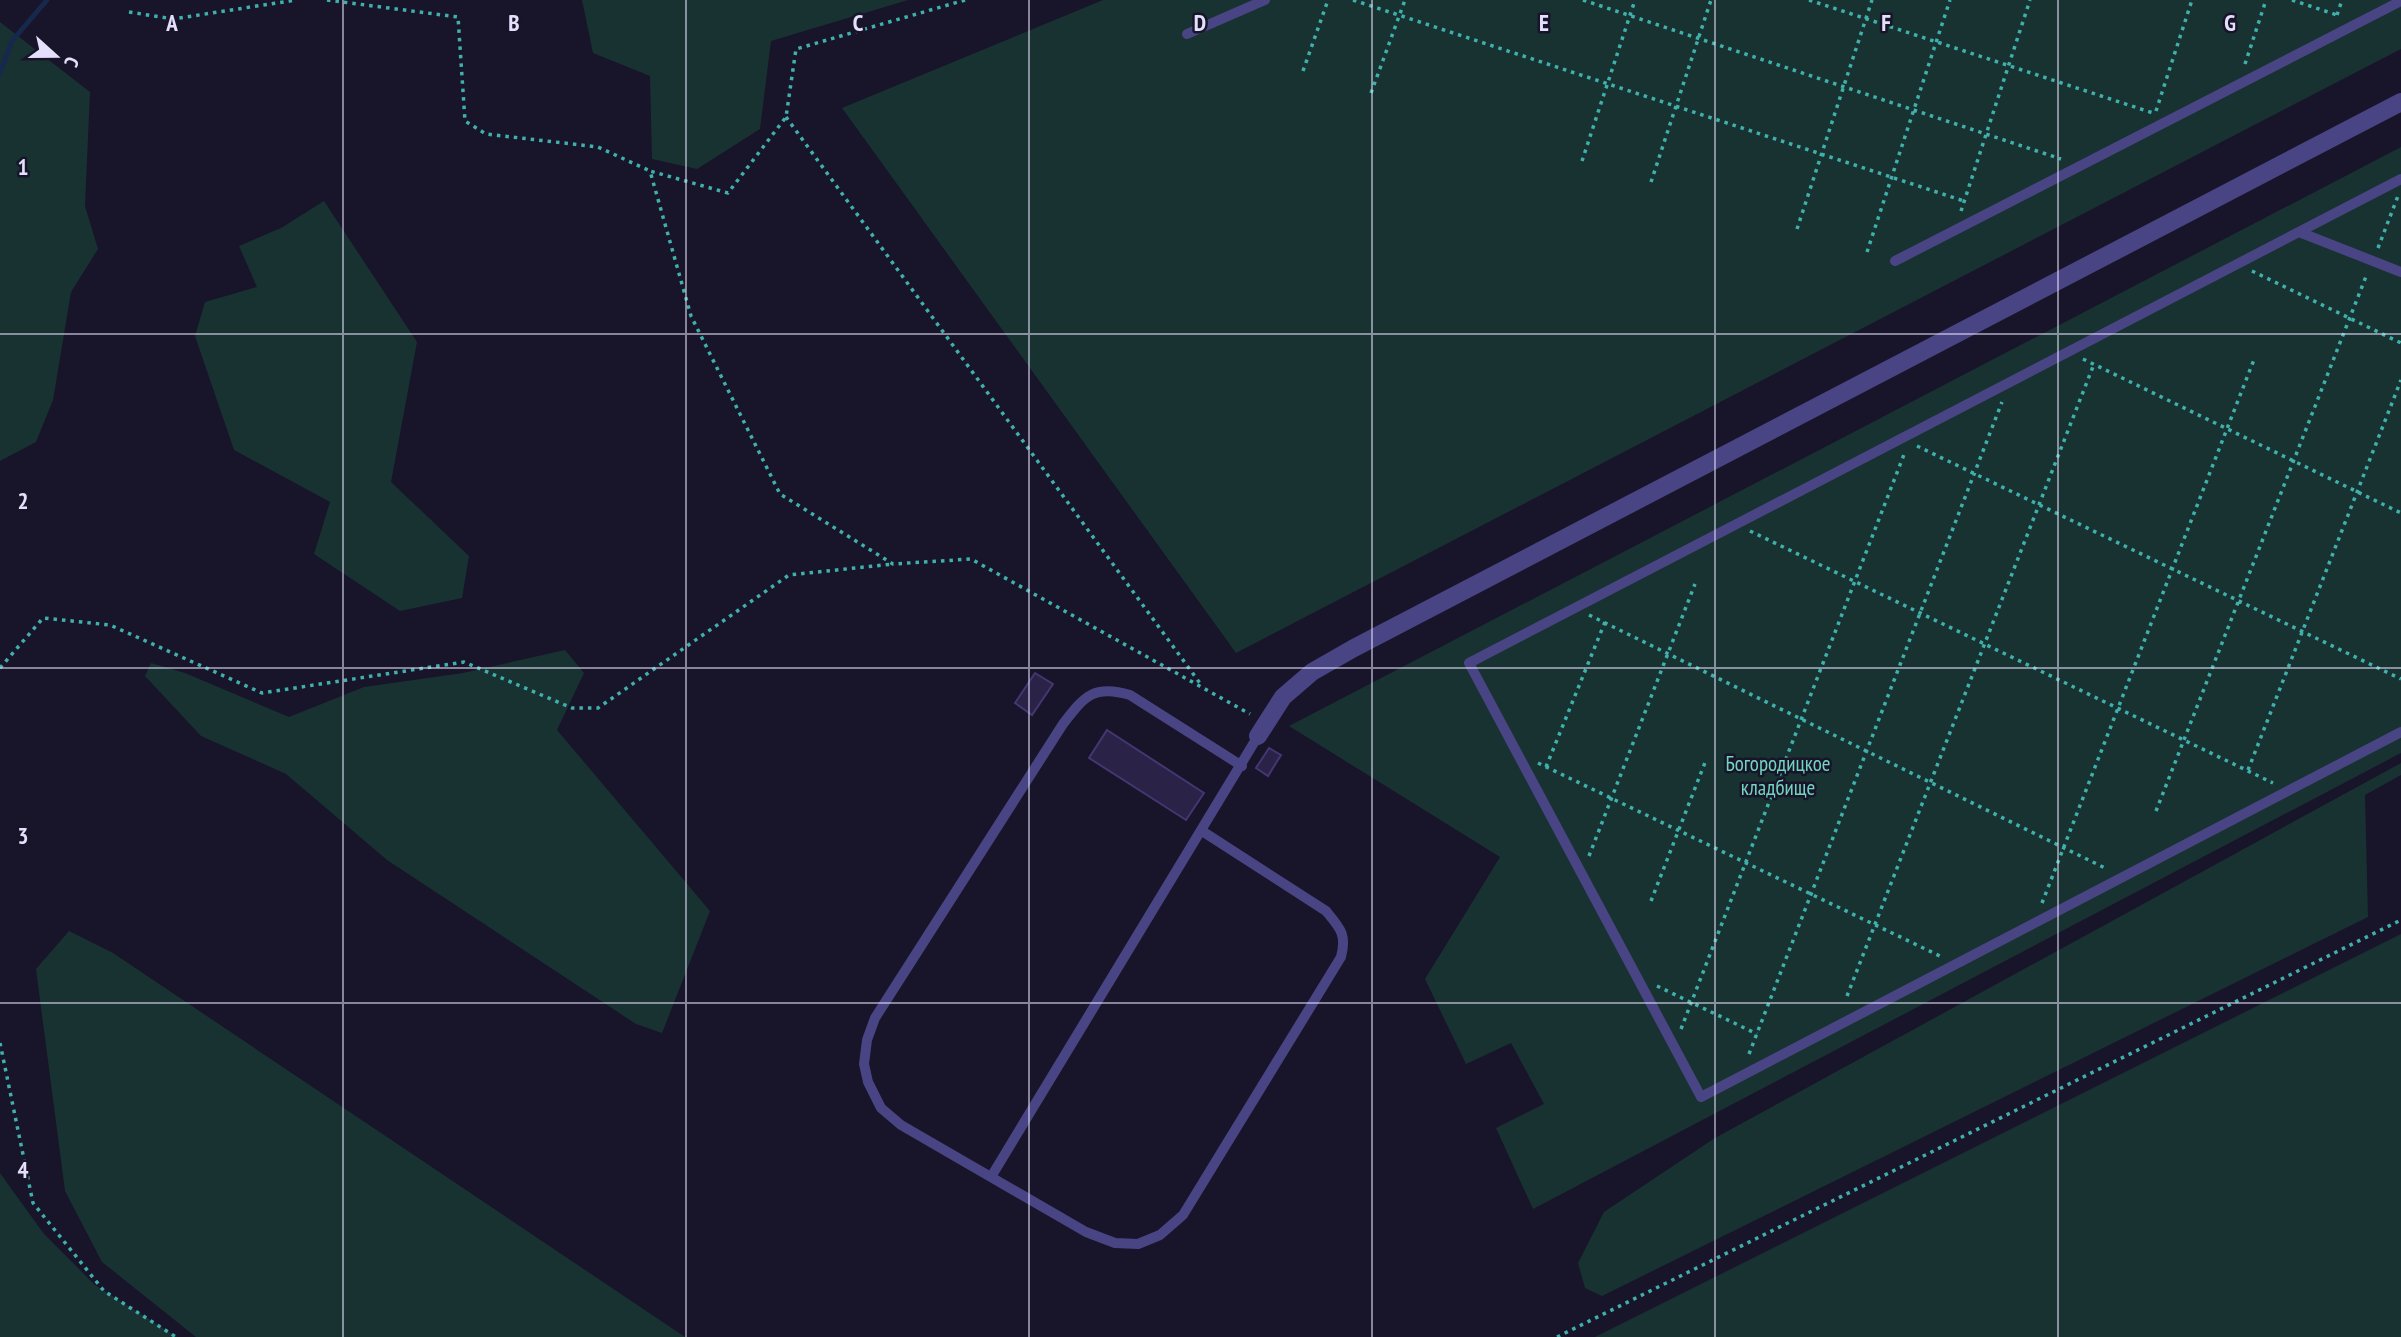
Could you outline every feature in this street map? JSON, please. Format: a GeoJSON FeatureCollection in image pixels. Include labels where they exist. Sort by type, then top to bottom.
{"type":"FeatureCollection","features":[{"type":"Feature","properties":{"kind":"street"},"geometry":{"type":"LineString","coordinates":[[1262,730],[1283,697],[1312,672],[1354,648],[2401,102]]}},
{"type":"Feature","properties":{"kind":"lane"},"geometry":{"type":"LineString","coordinates":[[1187,34],[1265,0]]}},
{"type":"Feature","properties":{"kind":"lane"},"geometry":{"type":"LineString","coordinates":[[1895,261],[2401,1]]}},
{"type":"Feature","properties":{"kind":"lane"},"geometry":{"type":"LineString","coordinates":[[2401,179],[1469,663],[1701,1097],[2401,732]]}},
{"type":"Feature","properties":{"kind":"lane"},"geometry":{"type":"LineString","coordinates":[[2299,232],[2401,272]]}},
{"type":"Feature","properties":{"kind":"lane"},"geometry":{"type":"LineString","coordinates":[[1202,831],[1325,911],[1339,927],[1345,942],[1341,957],[1182,1215],[1160,1234],[1138,1244],[1115,1243],[1086,1232],[901,1125],[881,1108],[868,1082],[864,1064],[867,1040],[874,1018],[1063,724],[1082,699],[1098,691],[1112,690],[1130,695],[1242,766]]}},
{"type":"Feature","properties":{"kind":"lane"},"geometry":{"type":"LineString","coordinates":[[991,1177],[1262,730]]}},
{"type":"Feature","properties":{"kind":"path"},"geometry":{"type":"LineString","coordinates":[[130,12],[173,19],[296,0]]}},
{"type":"Feature","properties":{"kind":"path"},"geometry":{"type":"LineString","coordinates":[[327,0],[458,17],[465,121],[486,134],[598,147],[650,171],[728,194],[786,117],[796,49],[965,0]]}},
{"type":"Feature","properties":{"kind":"path"},"geometry":{"type":"LineString","coordinates":[[1303,71],[1328,0]]}},
{"type":"Feature","properties":{"kind":"path"},"geometry":{"type":"LineString","coordinates":[[1353,0],[1964,201]]}},
{"type":"Feature","properties":{"kind":"path"},"geometry":{"type":"LineString","coordinates":[[1371,93],[1405,0]]}},
{"type":"Feature","properties":{"kind":"path"},"geometry":{"type":"LineString","coordinates":[[1583,0],[2061,159]]}},
{"type":"Feature","properties":{"kind":"path"},"geometry":{"type":"LineString","coordinates":[[1582,160],[1635,0]]}},
{"type":"Feature","properties":{"kind":"path"},"geometry":{"type":"LineString","coordinates":[[1651,182],[1711,0]]}},
{"type":"Feature","properties":{"kind":"path"},"geometry":{"type":"LineString","coordinates":[[1809,0],[2155,114]]}},
{"type":"Feature","properties":{"kind":"path"},"geometry":{"type":"LineString","coordinates":[[1797,229],[1872,0]]}},
{"type":"Feature","properties":{"kind":"path"},"geometry":{"type":"LineString","coordinates":[[1867,252],[1950,0]]}},
{"type":"Feature","properties":{"kind":"path"},"geometry":{"type":"LineString","coordinates":[[1954,231],[2030,0]]}},
{"type":"Feature","properties":{"kind":"path"},"geometry":{"type":"LineString","coordinates":[[2150,130],[2192,0]]}},
{"type":"Feature","properties":{"kind":"path"},"geometry":{"type":"LineString","coordinates":[[2245,64],[2266,0]]}},
{"type":"Feature","properties":{"kind":"path"},"geometry":{"type":"LineString","coordinates":[[2292,0],[2359,22]]}},
{"type":"Feature","properties":{"kind":"path"},"geometry":{"type":"LineString","coordinates":[[2337,15],[2342,0]]}},
{"type":"Feature","properties":{"kind":"path"},"geometry":{"type":"LineString","coordinates":[[786,117],[1203,688]]}},
{"type":"Feature","properties":{"kind":"path"},"geometry":{"type":"LineString","coordinates":[[650,171],[691,316],[780,494],[893,564]]}},
{"type":"Feature","properties":{"kind":"path"},"geometry":{"type":"LineString","coordinates":[[2156,811],[2401,188]]}},
{"type":"Feature","properties":{"kind":"path"},"geometry":{"type":"LineString","coordinates":[[2237,264],[2401,343]]}},
{"type":"Feature","properties":{"kind":"path"},"geometry":{"type":"LineString","coordinates":[[2068,352],[2401,513]]}},
{"type":"Feature","properties":{"kind":"path"},"geometry":{"type":"LineString","coordinates":[[2041,907],[2255,357]]}},
{"type":"Feature","properties":{"kind":"path"},"geometry":{"type":"LineString","coordinates":[[1847,996],[2094,364]]}},
{"type":"Feature","properties":{"kind":"path"},"geometry":{"type":"LineString","coordinates":[[2248,771],[2401,380]]}},
{"type":"Feature","properties":{"kind":"path"},"geometry":{"type":"LineString","coordinates":[[1741,1076],[2003,400]]}},
{"type":"Feature","properties":{"kind":"path"},"geometry":{"type":"LineString","coordinates":[[1674,1047],[1909,442],[2401,679]]}},
{"type":"Feature","properties":{"kind":"path"},"geometry":{"type":"LineString","coordinates":[[1736,524],[2288,790]]}},
{"type":"Feature","properties":{"kind":"path"},"geometry":{"type":"LineString","coordinates":[[0,668],[43,618],[110,625],[262,693],[464,662],[572,708],[598,708],[789,575],[971,558],[1203,688],[1262,730]]}},
{"type":"Feature","properties":{"kind":"path"},"geometry":{"type":"LineString","coordinates":[[1588,857],[1695,584]]}},
{"type":"Feature","properties":{"kind":"path"},"geometry":{"type":"LineString","coordinates":[[1575,608],[2122,877]]}},
{"type":"Feature","properties":{"kind":"path"},"geometry":{"type":"LineString","coordinates":[[1546,767],[1605,622]]}},
{"type":"Feature","properties":{"kind":"path"},"geometry":{"type":"LineString","coordinates":[[1518,754],[1956,964]]}},
{"type":"Feature","properties":{"kind":"path"},"geometry":{"type":"LineString","coordinates":[[1651,901],[1706,760]]}},
{"type":"Feature","properties":{"kind":"path"},"geometry":{"type":"LineString","coordinates":[[1557,1337],[2401,920]]}},
{"type":"Feature","properties":{"kind":"path"},"geometry":{"type":"LineString","coordinates":[[1636,976],[1757,1034]]}},
{"type":"Feature","properties":{"kind":"path"},"geometry":{"type":"LineString","coordinates":[[0,1043],[33,1203],[104,1291],[176,1337]]}},
{"type":"Feature","properties":{"kind":"green space"},"geometry":{"type":"Polygon","coordinates":[[[582,0],[908,0],[771,41],[760,129],[697,169],[652,159],[650,76],[593,53],[582,0]]]}},
{"type":"Feature","properties":{"kind":"green space"},"geometry":{"type":"Polygon","coordinates":[[[1103,0],[2401,0],[2401,49],[1236,653],[842,108],[1103,0]]]}},
{"type":"Feature","properties":{"kind":"green space"},"geometry":{"type":"Polygon","coordinates":[[[0,22],[90,92],[85,206],[98,249],[71,292],[53,400],[36,442],[0,461],[0,22]]]}},
{"type":"Feature","properties":{"kind":"green space","name":"Богородицкое кладбище"},"geometry":{"type":"Polygon","coordinates":[[[2401,147],[2401,753],[1533,1209],[1496,1128],[1544,1104],[1511,1043],[1466,1064],[1425,979],[1500,857],[1289,726],[2401,147]]]}},
{"type":"Feature","properties":{"kind":"green space"},"geometry":{"type":"Polygon","coordinates":[[[324,201],[417,342],[391,482],[469,556],[462,598],[400,611],[314,554],[330,502],[234,450],[195,336],[205,302],[257,287],[239,246],[281,228],[324,201]]]}},
{"type":"Feature","properties":{"kind":"green space"},"geometry":{"type":"Polygon","coordinates":[[[565,650],[584,673],[557,730],[710,911],[662,1033],[636,1024],[387,860],[286,774],[201,736],[145,676],[151,663],[185,673],[289,717],[364,687],[463,673],[565,650]]]}},
{"type":"Feature","properties":{"kind":"green space"},"geometry":{"type":"Polygon","coordinates":[[[2401,763],[2401,775],[2365,795],[2368,917],[1602,1296],[1585,1288],[1578,1263],[1604,1212],[1715,1138],[2401,763]]]}},
{"type":"Feature","properties":{"kind":"green space"},"geometry":{"type":"Polygon","coordinates":[[[69,931],[113,953],[685,1337],[196,1337],[102,1262],[65,1191],[36,969],[69,931]]]}},
{"type":"Feature","properties":{"kind":"green space"},"geometry":{"type":"Polygon","coordinates":[[[2401,934],[2401,1337],[1595,1337],[2401,934]]]}},
{"type":"Feature","properties":{"kind":"green space"},"geometry":{"type":"Polygon","coordinates":[[[0,1173],[44,1234],[95,1285],[177,1337],[0,1337],[0,1173]]]}},
{"type":"Feature","properties":{"kind":"building"},"geometry":{"type":"Polygon","coordinates":[[[1035,673],[1053,684],[1032,715],[1015,703],[1035,673]]]}},
{"type":"Feature","properties":{"kind":"building"},"geometry":{"type":"Polygon","coordinates":[[[1107,730],[1204,793],[1186,820],[1089,758],[1107,730]]]}},
{"type":"Feature","properties":{"kind":"building"},"geometry":{"type":"Polygon","coordinates":[[[1269,748],[1281,755],[1268,776],[1256,768],[1269,748]]]}},
{"type":"Feature","properties":{"kind":"waterway"},"geometry":{"type":"LineString","coordinates":[[0,73],[12,41],[47,0]]}}]}
